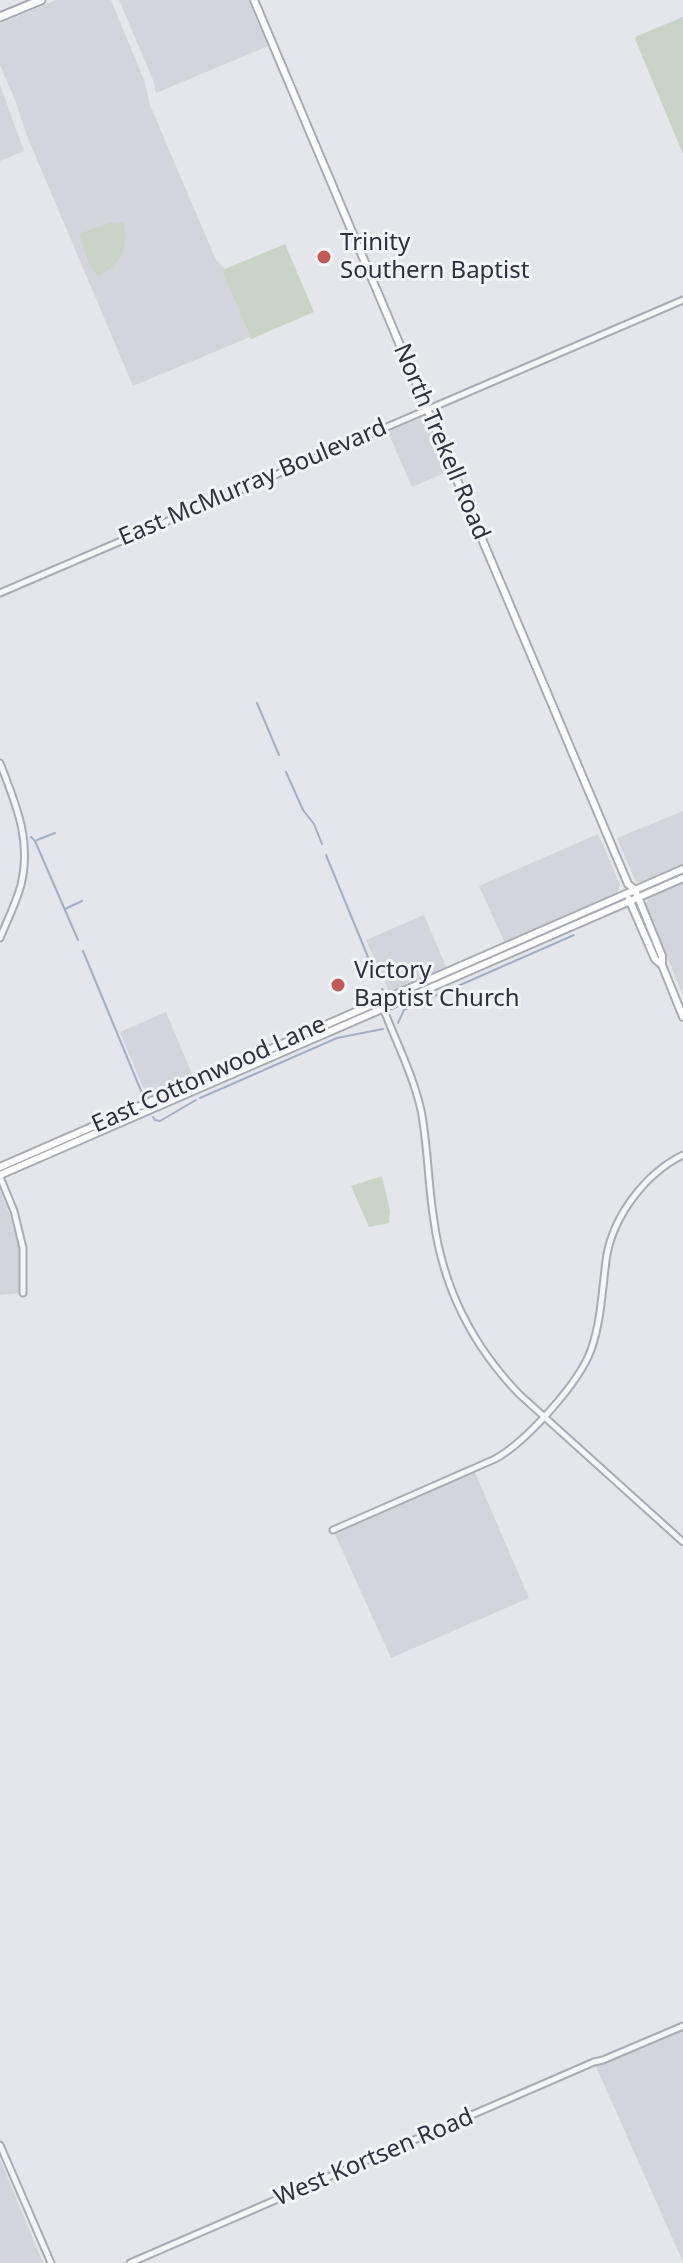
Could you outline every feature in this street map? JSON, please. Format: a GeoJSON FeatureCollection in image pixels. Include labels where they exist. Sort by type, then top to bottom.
{"type":"FeatureCollection","features":[{"type":"Feature","properties":{"kind":"main road"},"geometry":{"type":"LineString","coordinates":[[0,17],[41,0]]}},
{"type":"Feature","properties":{"kind":"main road","name":"North Trekell Road"},"geometry":{"type":"LineString","coordinates":[[254,0],[629,889],[630,901],[655,959],[662,965]]}},
{"type":"Feature","properties":{"kind":"main road","name":"East Cottonwood Lane"},"geometry":{"type":"LineString","coordinates":[[0,1176],[629,889],[683,869]]}},
{"type":"Feature","properties":{"kind":"main road","name":"East Cottonwood Lane"},"geometry":{"type":"LineString","coordinates":[[0,1167],[683,878]]}},
{"type":"Feature","properties":{"kind":"main road","name":"North Trekell Road"},"geometry":{"type":"LineString","coordinates":[[629,889],[638,897],[683,1017]]}},
{"type":"Feature","properties":{"kind":"main road"},"geometry":{"type":"LineString","coordinates":[[541,930],[544,938]]}},
{"type":"Feature","properties":{"kind":"street","name":"East McMurray Boulevard"},"geometry":{"type":"LineString","coordinates":[[0,593],[683,300]]}},
{"type":"Feature","properties":{"kind":"street"},"geometry":{"type":"LineString","coordinates":[[0,763],[22,822],[25,861],[20,888],[0,938]]}},
{"type":"Feature","properties":{"kind":"street"},"geometry":{"type":"LineString","coordinates":[[382,1004],[407,1063],[417,1098],[438,1249],[458,1308],[498,1372],[683,1542]]}},
{"type":"Feature","properties":{"kind":"street"},"geometry":{"type":"LineString","coordinates":[[333,1530],[495,1459],[520,1441],[573,1383],[591,1350],[597,1330],[608,1251],[619,1220],[652,1178],[683,1155]]}},
{"type":"Feature","properties":{"kind":"street"},"geometry":{"type":"LineString","coordinates":[[0,1176],[14,1211],[23,1248],[23,1293]]}},
{"type":"Feature","properties":{"kind":"street","name":"West Kortsen Road"},"geometry":{"type":"LineString","coordinates":[[130,2263],[683,2026]]}},
{"type":"Feature","properties":{"kind":"street"},"geometry":{"type":"LineString","coordinates":[[0,2145],[51,2263]]}},
{"type":"Feature","properties":{"kind":"shaded area"},"geometry":{"type":"Polygon","coordinates":[[[56,0],[111,0],[144,80],[150,105],[216,260],[225,269],[223,273],[250,337],[133,386],[0,65],[0,24],[56,0]]]}},
{"type":"Feature","properties":{"kind":"shaded area"},"geometry":{"type":"Polygon","coordinates":[[[119,0],[248,0],[268,46],[156,93],[119,0]]]}},
{"type":"Feature","properties":{"kind":"shaded area"},"geometry":{"type":"Polygon","coordinates":[[[0,85],[24,151],[0,161],[0,85]]]}},
{"type":"Feature","properties":{"kind":"shaded area"},"geometry":{"type":"Polygon","coordinates":[[[421,418],[447,472],[412,487],[388,432],[421,418]]]}},
{"type":"Feature","properties":{"kind":"shaded area"},"geometry":{"type":"Polygon","coordinates":[[[683,811],[683,866],[643,883],[636,882],[617,838],[683,811]]]}},
{"type":"Feature","properties":{"kind":"shaded area"},"geometry":{"type":"Polygon","coordinates":[[[598,834],[620,885],[617,894],[505,943],[479,886],[598,834]]]}},
{"type":"Feature","properties":{"kind":"shaded area"},"geometry":{"type":"Polygon","coordinates":[[[683,884],[683,995],[645,904],[649,897],[683,884]]]}},
{"type":"Feature","properties":{"kind":"shaded area"},"geometry":{"type":"Polygon","coordinates":[[[424,915],[447,969],[390,994],[366,940],[424,915]]]}},
{"type":"Feature","properties":{"kind":"shaded area"},"geometry":{"type":"Polygon","coordinates":[[[166,1012],[194,1079],[148,1099],[120,1032],[166,1012]]]}},
{"type":"Feature","properties":{"kind":"shaded area"},"geometry":{"type":"Polygon","coordinates":[[[0,1190],[19,1248],[21,1293],[0,1295],[0,1190]]]}},
{"type":"Feature","properties":{"kind":"shaded area"},"geometry":{"type":"Polygon","coordinates":[[[473,1468],[529,1598],[391,1658],[333,1530],[473,1468]]]}},
{"type":"Feature","properties":{"kind":"shaded area"},"geometry":{"type":"Polygon","coordinates":[[[683,2026],[683,2262],[594,2062],[683,2026]]]}},
{"type":"Feature","properties":{"kind":"shaded area"},"geometry":{"type":"Polygon","coordinates":[[[0,2159],[43,2263],[0,2263],[0,2159]]]}},
{"type":"Feature","properties":{"kind":"green space"},"geometry":{"type":"Polygon","coordinates":[[[683,17],[683,154],[635,39],[683,17]]]}},
{"type":"Feature","properties":{"kind":"green space"},"geometry":{"type":"Polygon","coordinates":[[[123,222],[125,239],[121,254],[106,272],[98,276],[90,266],[81,233],[109,223],[123,222]]]}},
{"type":"Feature","properties":{"kind":"green space"},"geometry":{"type":"Polygon","coordinates":[[[285,244],[314,312],[251,339],[223,273],[225,269],[285,244]]]}},
{"type":"Feature","properties":{"kind":"green space"},"geometry":{"type":"Polygon","coordinates":[[[382,1176],[390,1211],[389,1223],[369,1227],[351,1186],[382,1176]]]}},
{"type":"Feature","properties":{"kind":"waterway"},"geometry":{"type":"LineString","coordinates":[[257,703],[279,755]]}},
{"type":"Feature","properties":{"kind":"waterway"},"geometry":{"type":"LineString","coordinates":[[286,772],[322,844]]}},
{"type":"Feature","properties":{"kind":"waterway"},"geometry":{"type":"LineString","coordinates":[[37,840],[55,833]]}},
{"type":"Feature","properties":{"kind":"waterway"},"geometry":{"type":"LineString","coordinates":[[31,837],[78,940]]}},
{"type":"Feature","properties":{"kind":"waterway"},"geometry":{"type":"LineString","coordinates":[[326,855],[368,957]]}},
{"type":"Feature","properties":{"kind":"waterway"},"geometry":{"type":"LineString","coordinates":[[65,909],[82,901]]}},
{"type":"Feature","properties":{"kind":"waterway"},"geometry":{"type":"LineString","coordinates":[[398,1023],[404,1010],[574,935]]}},
{"type":"Feature","properties":{"kind":"waterway"},"geometry":{"type":"LineString","coordinates":[[83,951],[144,1098]]}},
{"type":"Feature","properties":{"kind":"waterway"},"geometry":{"type":"LineString","coordinates":[[382,989],[386,993]]}},
{"type":"Feature","properties":{"kind":"waterway"},"geometry":{"type":"LineString","coordinates":[[200,1098],[337,1038],[383,1029]]}},
{"type":"Feature","properties":{"kind":"waterway"},"geometry":{"type":"LineString","coordinates":[[153,1117],[160,1121],[196,1100]]}},
{"type":"Feature","properties":{"kind":"place","name":"Trinity Southern Baptist"},"geometry":{"type":"Point","coordinates":[324,257]}},
{"type":"Feature","properties":{"kind":"place","name":"Victory Baptist Church"},"geometry":{"type":"Point","coordinates":[338,985]}}]}
